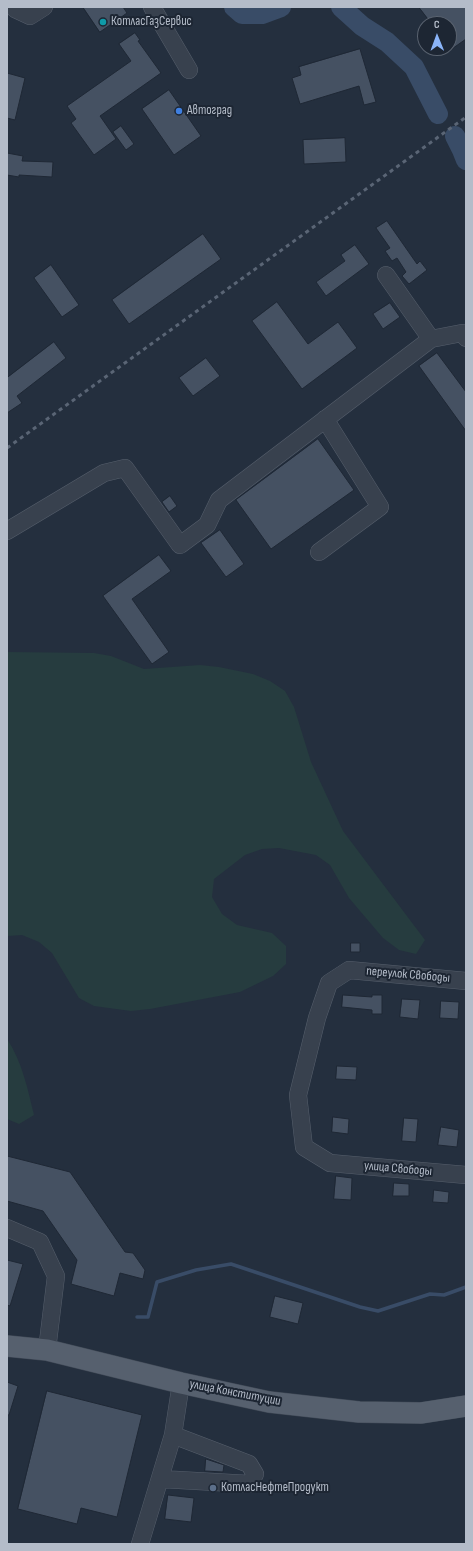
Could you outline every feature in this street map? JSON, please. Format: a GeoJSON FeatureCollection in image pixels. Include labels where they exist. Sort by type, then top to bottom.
{"type":"FeatureCollection","features":[{"type":"Feature","properties":{"kind":"main road","name":"улица Конституции"},"geometry":{"type":"LineString","coordinates":[[7,1346],[47,1350],[181,1383],[269,1402],[359,1412],[421,1413],[466,1406]]}},
{"type":"Feature","properties":{"kind":"street"},"geometry":{"type":"LineString","coordinates":[[14,7],[15,9],[30,16],[44,7]]}},
{"type":"Feature","properties":{"kind":"street"},"geometry":{"type":"LineString","coordinates":[[152,7],[189,70]]}},
{"type":"Feature","properties":{"kind":"street"},"geometry":{"type":"LineString","coordinates":[[386,275],[431,339]]}},
{"type":"Feature","properties":{"kind":"street"},"geometry":{"type":"LineString","coordinates":[[7,531],[104,473],[125,468],[180,545],[207,525],[219,500],[431,339],[462,333],[466,338]]}},
{"type":"Feature","properties":{"kind":"street"},"geometry":{"type":"LineString","coordinates":[[319,552],[380,507],[325,419]]}},
{"type":"Feature","properties":{"kind":"street","name":"переулок Свободы"},"geometry":{"type":"LineString","coordinates":[[330,1164],[304,1147],[298,1095],[317,1018],[329,983],[349,970],[466,980]]}},
{"type":"Feature","properties":{"kind":"street","name":"улица Свободы"},"geometry":{"type":"LineString","coordinates":[[330,1164],[466,1174]]}},
{"type":"Feature","properties":{"kind":"street"},"geometry":{"type":"LineString","coordinates":[[7,1228],[40,1242],[56,1276],[47,1350]]}},
{"type":"Feature","properties":{"kind":"street"},"geometry":{"type":"LineString","coordinates":[[140,1544],[161,1479],[173,1435],[181,1383]]}},
{"type":"Feature","properties":{"kind":"street"},"geometry":{"type":"LineString","coordinates":[[161,1479],[250,1484],[255,1474],[248,1464],[173,1435]]}},
{"type":"Feature","properties":{"kind":"green space"},"geometry":{"type":"Polygon","coordinates":[[[7,652],[94,653],[111,656],[144,669],[200,665],[219,667],[253,674],[270,681],[285,691],[294,707],[311,762],[343,831],[425,940],[416,954],[399,950],[383,938],[349,898],[330,865],[316,855],[279,848],[262,849],[245,855],[214,879],[212,897],[222,914],[237,925],[272,933],[286,946],[286,964],[273,976],[240,992],[150,1009],[131,1011],[94,1006],[79,998],[52,953],[39,942],[22,935],[7,936],[7,652]]]}},
{"type":"Feature","properties":{"kind":"green space"},"geometry":{"type":"Polygon","coordinates":[[[7,1039],[21,1066],[34,1115],[19,1124],[7,1119],[7,1039]]]}},
{"type":"Feature","properties":{"kind":"building","name":"КотласГазСервис"},"geometry":{"type":"Polygon","coordinates":[[[83,7],[123,7],[127,13],[100,32],[83,7]]]}},
{"type":"Feature","properties":{"kind":"building"},"geometry":{"type":"Polygon","coordinates":[[[419,7],[466,7],[466,39],[457,45],[457,16],[426,16],[419,7]]]}},
{"type":"Feature","properties":{"kind":"building"},"geometry":{"type":"Polygon","coordinates":[[[135,33],[140,40],[138,41],[161,73],[100,116],[116,139],[94,155],[71,123],[76,119],[67,106],[131,61],[119,44],[135,33]]]}},
{"type":"Feature","properties":{"kind":"building"},"geometry":{"type":"Polygon","coordinates":[[[360,49],[376,102],[364,105],[359,86],[300,104],[292,78],[301,75],[299,67],[360,49]]]}},
{"type":"Feature","properties":{"kind":"building"},"geometry":{"type":"Polygon","coordinates":[[[7,73],[25,78],[15,120],[7,118],[7,73]]]}},
{"type":"Feature","properties":{"kind":"building"},"geometry":{"type":"Polygon","coordinates":[[[169,90],[201,136],[174,155],[142,109],[169,90]]]}},
{"type":"Feature","properties":{"kind":"building"},"geometry":{"type":"Polygon","coordinates":[[[121,126],[134,144],[126,150],[113,132],[121,126]]]}},
{"type":"Feature","properties":{"kind":"building"},"geometry":{"type":"Polygon","coordinates":[[[345,138],[346,162],[304,164],[303,140],[345,138]]]}},
{"type":"Feature","properties":{"kind":"building"},"geometry":{"type":"Polygon","coordinates":[[[7,153],[23,156],[22,161],[53,162],[52,177],[19,175],[19,177],[7,175],[7,153]]]}},
{"type":"Feature","properties":{"kind":"building"},"geometry":{"type":"Polygon","coordinates":[[[387,221],[417,264],[420,261],[427,270],[409,284],[402,276],[406,272],[397,258],[392,261],[385,251],[390,248],[376,228],[387,221]]]}},
{"type":"Feature","properties":{"kind":"building"},"geometry":{"type":"Polygon","coordinates":[[[203,234],[221,259],[129,324],[112,300],[203,234]]]}},
{"type":"Feature","properties":{"kind":"building"},"geometry":{"type":"Polygon","coordinates":[[[355,245],[369,264],[326,296],[316,282],[345,261],[341,255],[355,245]]]}},
{"type":"Feature","properties":{"kind":"building"},"geometry":{"type":"Polygon","coordinates":[[[51,265],[79,305],[62,317],[34,278],[51,265]]]}},
{"type":"Feature","properties":{"kind":"building"},"geometry":{"type":"Polygon","coordinates":[[[277,302],[308,344],[338,322],[357,348],[302,389],[252,321],[277,302]]]}},
{"type":"Feature","properties":{"kind":"building"},"geometry":{"type":"Polygon","coordinates":[[[390,303],[400,317],[383,329],[373,314],[390,303]]]}},
{"type":"Feature","properties":{"kind":"building"},"geometry":{"type":"Polygon","coordinates":[[[54,342],[66,358],[17,396],[22,403],[7,413],[7,378],[54,342]]]}},
{"type":"Feature","properties":{"kind":"building"},"geometry":{"type":"Polygon","coordinates":[[[437,353],[466,392],[466,431],[419,366],[437,353]]]}},
{"type":"Feature","properties":{"kind":"building"},"geometry":{"type":"Polygon","coordinates":[[[206,358],[220,376],[193,396],[179,378],[206,358]]]}},
{"type":"Feature","properties":{"kind":"building"},"geometry":{"type":"Polygon","coordinates":[[[318,439],[354,490],[271,549],[236,500],[318,439]]]}},
{"type":"Feature","properties":{"kind":"building"},"geometry":{"type":"Polygon","coordinates":[[[170,496],[177,506],[169,512],[162,502],[170,496]]]}},
{"type":"Feature","properties":{"kind":"building"},"geometry":{"type":"Polygon","coordinates":[[[220,530],[244,564],[226,577],[201,543],[220,530]]]}},
{"type":"Feature","properties":{"kind":"building"},"geometry":{"type":"Polygon","coordinates":[[[159,555],[171,571],[132,599],[169,652],[152,664],[103,596],[159,555]]]}},
{"type":"Feature","properties":{"kind":"building"},"geometry":{"type":"Polygon","coordinates":[[[351,943],[360,943],[360,952],[351,952],[351,943]]]}},
{"type":"Feature","properties":{"kind":"building"},"geometry":{"type":"Polygon","coordinates":[[[343,995],[372,997],[372,995],[382,995],[382,1014],[372,1014],[372,1010],[342,1007],[343,995]]]}},
{"type":"Feature","properties":{"kind":"building"},"geometry":{"type":"Polygon","coordinates":[[[402,999],[420,1000],[418,1019],[400,1017],[402,999]]]}},
{"type":"Feature","properties":{"kind":"building"},"geometry":{"type":"Polygon","coordinates":[[[441,1001],[459,1002],[458,1019],[440,1018],[441,1001]]]}},
{"type":"Feature","properties":{"kind":"building"},"geometry":{"type":"Polygon","coordinates":[[[337,1066],[357,1067],[356,1080],[336,1079],[337,1066]]]}},
{"type":"Feature","properties":{"kind":"building"},"geometry":{"type":"Polygon","coordinates":[[[333,1117],[349,1119],[348,1134],[332,1132],[333,1117]]]}},
{"type":"Feature","properties":{"kind":"building"},"geometry":{"type":"Polygon","coordinates":[[[404,1118],[418,1119],[416,1142],[402,1141],[404,1118]]]}},
{"type":"Feature","properties":{"kind":"building"},"geometry":{"type":"Polygon","coordinates":[[[441,1127],[459,1130],[457,1147],[438,1145],[441,1127]]]}},
{"type":"Feature","properties":{"kind":"building"},"geometry":{"type":"Polygon","coordinates":[[[7,1156],[70,1172],[125,1252],[133,1253],[145,1270],[143,1279],[120,1273],[114,1296],[71,1284],[77,1260],[43,1211],[7,1201],[7,1156]]]}},
{"type":"Feature","properties":{"kind":"building"},"geometry":{"type":"Polygon","coordinates":[[[336,1176],[352,1178],[351,1200],[334,1199],[336,1176]]]}},
{"type":"Feature","properties":{"kind":"building"},"geometry":{"type":"Polygon","coordinates":[[[394,1183],[409,1184],[409,1196],[393,1196],[394,1183]]]}},
{"type":"Feature","properties":{"kind":"building"},"geometry":{"type":"Polygon","coordinates":[[[434,1190],[449,1192],[448,1203],[433,1202],[434,1190]]]}},
{"type":"Feature","properties":{"kind":"building"},"geometry":{"type":"Polygon","coordinates":[[[7,1260],[23,1264],[10,1306],[7,1305],[7,1260]]]}},
{"type":"Feature","properties":{"kind":"building"},"geometry":{"type":"Polygon","coordinates":[[[275,1296],[303,1303],[298,1324],[270,1317],[275,1296]]]}},
{"type":"Feature","properties":{"kind":"building"},"geometry":{"type":"Polygon","coordinates":[[[7,1382],[18,1386],[9,1415],[7,1415],[7,1382]]]}},
{"type":"Feature","properties":{"kind":"building"},"geometry":{"type":"Polygon","coordinates":[[[47,1391],[142,1415],[117,1517],[81,1508],[77,1524],[18,1509],[47,1391]]]}},
{"type":"Feature","properties":{"kind":"building"},"geometry":{"type":"Polygon","coordinates":[[[206,1459],[224,1465],[223,1472],[205,1471],[206,1459]]]}},
{"type":"Feature","properties":{"kind":"building"},"geometry":{"type":"Polygon","coordinates":[[[168,1495],[194,1498],[191,1522],[165,1519],[168,1495]]]}},
{"type":"Feature","properties":{"kind":"waterway"},"geometry":{"type":"LineString","coordinates":[[234,7],[242,14],[262,14],[281,7]]}},
{"type":"Feature","properties":{"kind":"waterway"},"geometry":{"type":"LineString","coordinates":[[341,7],[362,26],[387,42],[414,67],[438,114]]}},
{"type":"Feature","properties":{"kind":"waterway"},"geometry":{"type":"LineString","coordinates":[[455,136],[466,160]]}},
{"type":"Feature","properties":{"kind":"waterway"},"geometry":{"type":"LineString","coordinates":[[137,1317],[148,1317],[157,1282],[196,1270],[231,1264],[360,1307],[378,1311],[430,1294],[444,1295],[466,1287]]}},
{"type":"Feature","properties":{"kind":"railway"},"geometry":{"type":"LineString","coordinates":[[7,448],[466,117]]}},
{"type":"Feature","properties":{"kind":"place","name":"КотласГазСервис"},"geometry":{"type":"Point","coordinates":[103,22]}},
{"type":"Feature","properties":{"kind":"place","name":"Автоград"},"geometry":{"type":"Point","coordinates":[179,111]}},
{"type":"Feature","properties":{"kind":"place","name":"КотласНефтеПродукт"},"geometry":{"type":"Point","coordinates":[213,1488]}}]}
